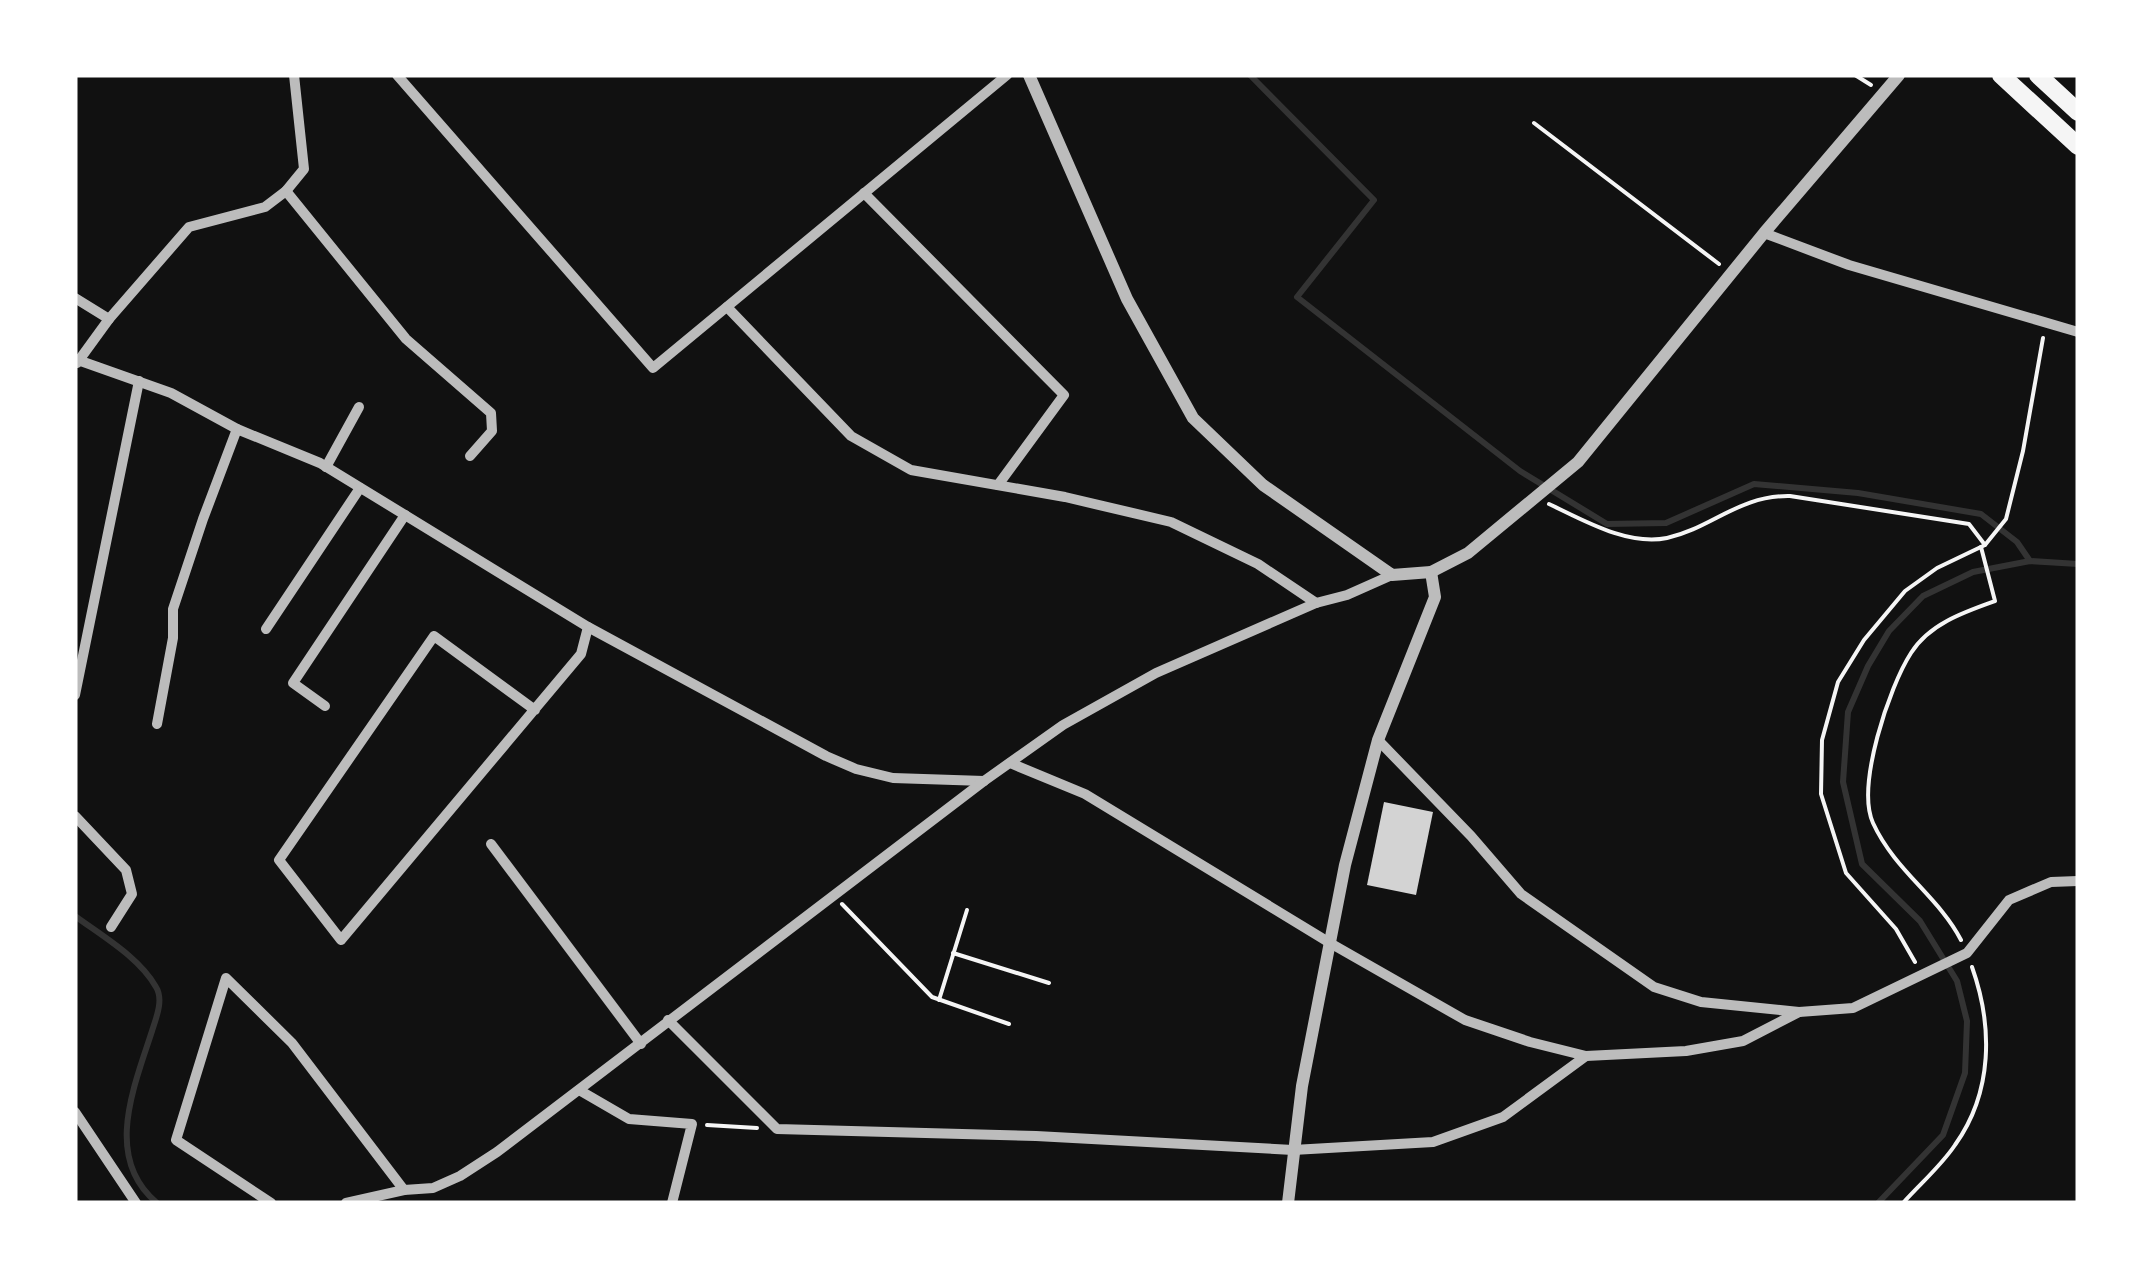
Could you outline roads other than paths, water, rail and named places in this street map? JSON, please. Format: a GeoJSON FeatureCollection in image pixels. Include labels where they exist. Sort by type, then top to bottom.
{"type":"FeatureCollection","features":[{"type":"Feature","properties":{"kind":"highway"},"geometry":{"type":"LineString","coordinates":[[2001,75],[2078,146]]}},
{"type":"Feature","properties":{"kind":"highway"},"geometry":{"type":"LineString","coordinates":[[2038,75],[2078,112]]}},
{"type":"Feature","properties":{"kind":"street"},"geometry":{"type":"LineString","coordinates":[[294,75],[304,169],[286,191],[265,207],[190,228],[76,361],[171,393],[237,429],[326,467],[588,627],[856,770],[893,778],[984,781]]}},
{"type":"Feature","properties":{"kind":"street"},"geometry":{"type":"LineString","coordinates":[[397,75],[653,368],[1007,75]]}},
{"type":"Feature","properties":{"kind":"street"},"geometry":{"type":"LineString","coordinates":[[1030,75],[1127,300],[1193,418],[1263,485],[1392,574]]}},
{"type":"Feature","properties":{"kind":"street"},"geometry":{"type":"LineString","coordinates":[[346,1203],[433,1188],[460,1176],[1063,725],[1156,673],[1316,603],[1347,595],[1392,574],[1430,572],[1468,553],[1578,462],[1764,233],[1899,75]]}},
{"type":"Feature","properties":{"kind":"street"},"geometry":{"type":"LineString","coordinates":[[286,191],[406,339],[491,413],[492,431],[470,456]]}},
{"type":"Feature","properties":{"kind":"street"},"geometry":{"type":"LineString","coordinates":[[864,193],[1064,395],[998,485]]}},
{"type":"Feature","properties":{"kind":"street"},"geometry":{"type":"LineString","coordinates":[[1764,233],[1849,265],[2078,332]]}},
{"type":"Feature","properties":{"kind":"street"},"geometry":{"type":"LineString","coordinates":[[75,298],[109,319]]}},
{"type":"Feature","properties":{"kind":"street"},"geometry":{"type":"LineString","coordinates":[[726,307],[851,436],[911,470],[1065,497],[1171,522],[1258,564],[1316,603]]}},
{"type":"Feature","properties":{"kind":"street"},"geometry":{"type":"LineString","coordinates":[[75,695],[139,381]]}},
{"type":"Feature","properties":{"kind":"street"},"geometry":{"type":"LineString","coordinates":[[326,467],[359,406]]}},
{"type":"Feature","properties":{"kind":"street"},"geometry":{"type":"LineString","coordinates":[[157,724],[173,638],[174,610],[202,519],[237,429]]}},
{"type":"Feature","properties":{"kind":"street"},"geometry":{"type":"LineString","coordinates":[[266,628],[360,488]]}},
{"type":"Feature","properties":{"kind":"street"},"geometry":{"type":"LineString","coordinates":[[325,706],[293,683],[405,516]]}},
{"type":"Feature","properties":{"kind":"street"},"geometry":{"type":"LineString","coordinates":[[1288,1203],[1292,1150],[1352,834],[1378,740],[1435,597],[1430,572]]}},
{"type":"Feature","properties":{"kind":"street"},"geometry":{"type":"LineString","coordinates":[[535,710],[434,636],[279,860],[340,940],[487,768],[535,710],[580,654],[588,627]]}},
{"type":"Feature","properties":{"kind":"street"},"geometry":{"type":"LineString","coordinates":[[1378,740],[1521,894],[1654,988],[1701,1002],[1799,1012],[1852,1008],[1967,953],[2009,900],[2051,882],[2078,881]]}},
{"type":"Feature","properties":{"kind":"street"},"geometry":{"type":"LineString","coordinates":[[1010,763],[1085,794],[1465,1020],[1530,1042],[1586,1056],[1686,1051],[1744,1040],[1799,1012]]}},
{"type":"Feature","properties":{"kind":"street"},"geometry":{"type":"LineString","coordinates":[[75,816],[126,870],[132,894],[112,928]]}},
{"type":"Feature","properties":{"kind":"street"},"geometry":{"type":"LineString","coordinates":[[491,844],[641,1044]]}},
{"type":"Feature","properties":{"kind":"street"},"geometry":{"type":"LineString","coordinates":[[271,1203],[176,1140],[226,978],[292,1043],[404,1190]]}},
{"type":"Feature","properties":{"kind":"street"},"geometry":{"type":"LineString","coordinates":[[668,1020],[777,1129],[1036,1136],[1292,1150],[1434,1142],[1503,1117],[1586,1056]]}},
{"type":"Feature","properties":{"kind":"street"},"geometry":{"type":"LineString","coordinates":[[579,1090],[628,1119],[692,1124],[672,1203]]}},
{"type":"Feature","properties":{"kind":"street"},"geometry":{"type":"LineString","coordinates":[[75,1112],[136,1203]]}},
{"type":"Feature","properties":{"kind":"waterway"},"geometry":{"type":"LineString","coordinates":[[1250,75],[1374,200],[1297,297],[1520,471],[1607,524],[1666,523],[1754,484],[1858,493],[1981,514],[2017,542],[2030,561]]}},
{"type":"Feature","properties":{"kind":"waterway"},"geometry":{"type":"LineString","coordinates":[[1878,1203],[1943,1135],[1965,1073],[1967,1021],[1957,981],[1920,921],[1862,864],[1843,782],[1848,712],[1889,631],[1923,596],[1973,572],[2030,561],[2078,564]]}},
{"type":"Feature","properties":{"kind":"waterway"},"geometry":{"type":"LineString","coordinates":[[75,916],[130,957],[158,992],[157,1015],[131,1098],[127,1144],[131,1165],[141,1185],[157,1203]]}}]}
